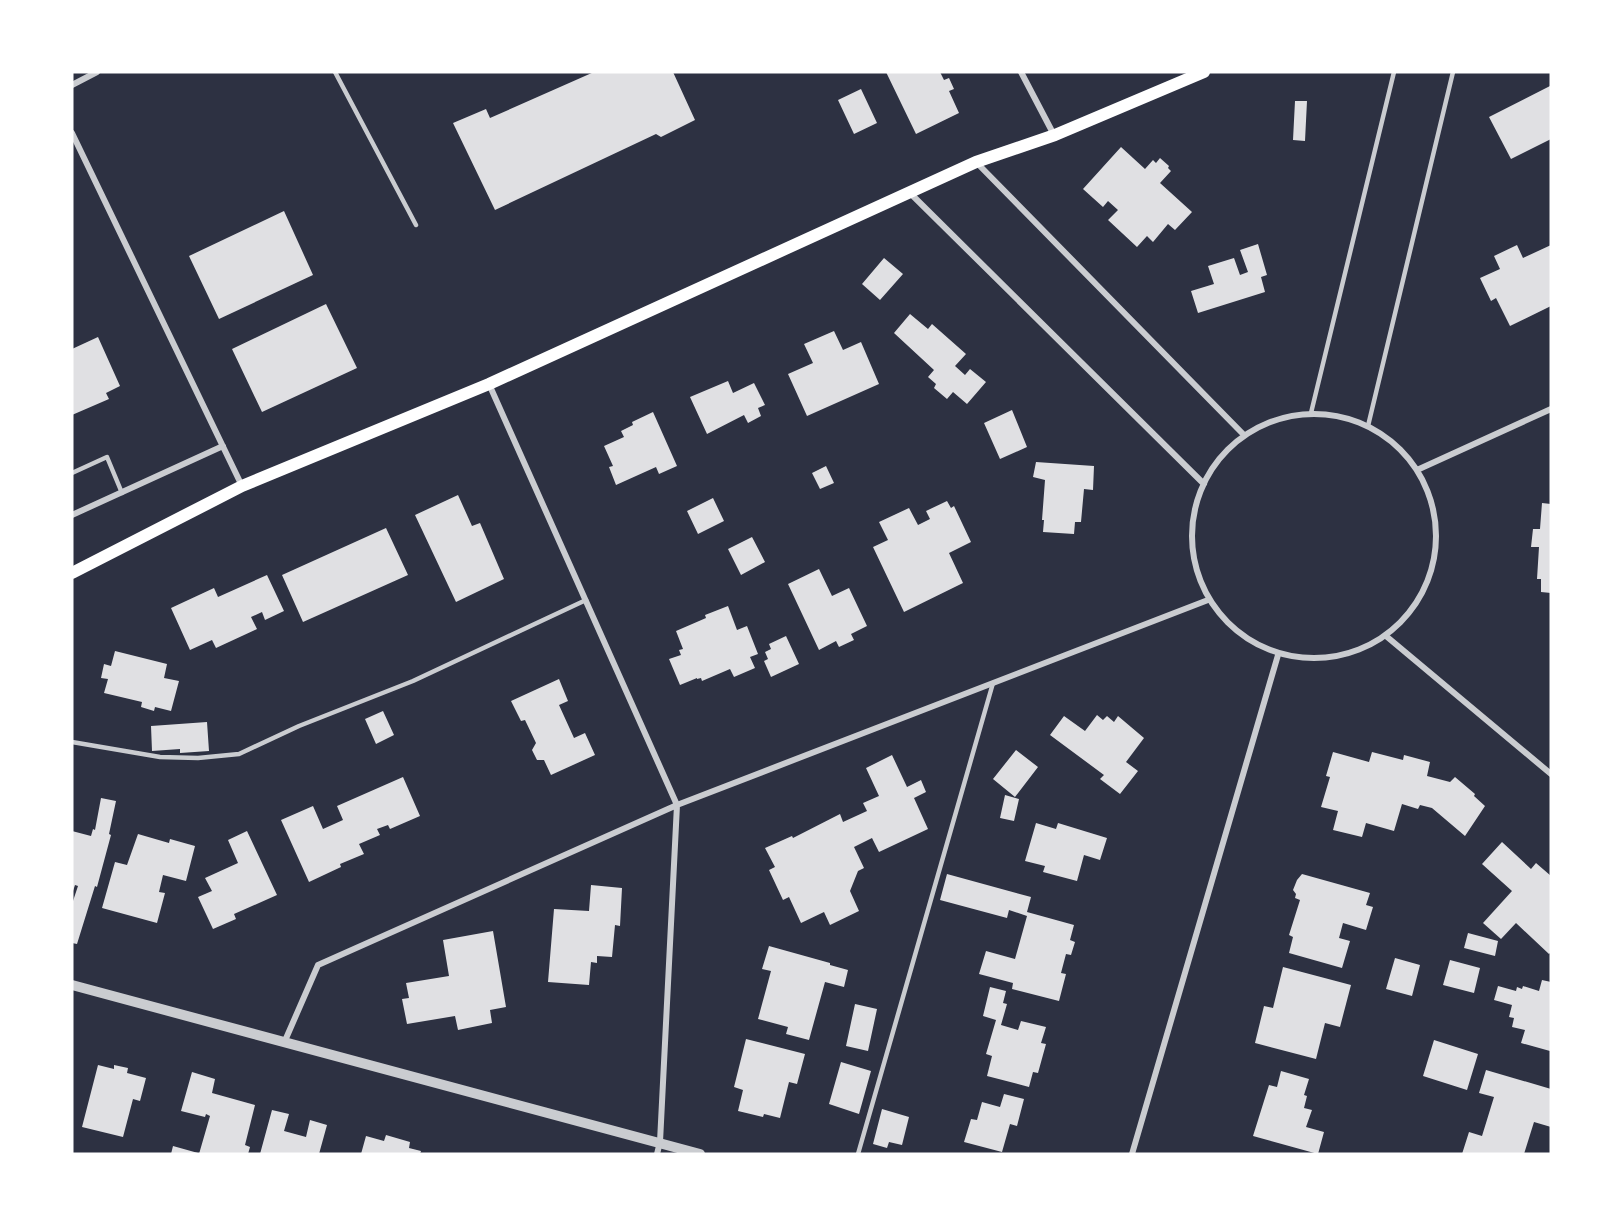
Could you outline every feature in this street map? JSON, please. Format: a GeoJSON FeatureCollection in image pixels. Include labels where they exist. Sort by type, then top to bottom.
{"type":"FeatureCollection","features":[{"type":"Feature","properties":{"kind":"main road"},"geometry":{"type":"LineString","coordinates":[[72,573],[242,486],[489,384],[976,162],[1055,135],[1204,72]]}},
{"type":"Feature","properties":{"kind":"street"},"geometry":{"type":"LineString","coordinates":[[72,85],[98,72]]}},
{"type":"Feature","properties":{"kind":"street"},"geometry":{"type":"LineString","coordinates":[[1021,72],[1055,135]]}},
{"type":"Feature","properties":{"kind":"street"},"geometry":{"type":"LineString","coordinates":[[72,132],[242,486]]}},
{"type":"Feature","properties":{"kind":"street"},"geometry":{"type":"LineString","coordinates":[[976,162],[1244,435]]}},
{"type":"Feature","properties":{"kind":"street"},"geometry":{"type":"LineString","coordinates":[[910,192],[1204,484]]}},
{"type":"Feature","properties":{"kind":"street"},"geometry":{"type":"LineString","coordinates":[[489,384],[677,805],[660,1142],[657,1154]]}},
{"type":"Feature","properties":{"kind":"street"},"geometry":{"type":"LineString","coordinates":[[1418,470],[1551,409]]}},
{"type":"Feature","properties":{"kind":"street"},"geometry":{"type":"LineString","coordinates":[[1311,413],[1347,417],[1368,426],[1401,449],[1418,470],[1432,504],[1437,540],[1430,577],[1413,610],[1386,636],[1353,654],[1315,660],[1278,655],[1251,642],[1227,624],[1208,600],[1194,566],[1191,529],[1199,492],[1217,461],[1244,435],[1276,419],[1311,413]]}},
{"type":"Feature","properties":{"kind":"street"},"geometry":{"type":"LineString","coordinates":[[72,515],[223,446]]}},
{"type":"Feature","properties":{"kind":"street"},"geometry":{"type":"LineString","coordinates":[[284,1043],[318,964],[677,805],[1208,600]]}},
{"type":"Feature","properties":{"kind":"street"},"geometry":{"type":"LineString","coordinates":[[1386,636],[1551,774]]}},
{"type":"Feature","properties":{"kind":"street"},"geometry":{"type":"LineString","coordinates":[[1132,1154],[1278,655]]}},
{"type":"Feature","properties":{"kind":"street"},"geometry":{"type":"LineString","coordinates":[[72,985],[700,1154]]}},
{"type":"Feature","properties":{"kind":"lane"},"geometry":{"type":"LineString","coordinates":[[335,72],[416,225]]}},
{"type":"Feature","properties":{"kind":"lane"},"geometry":{"type":"LineString","coordinates":[[1311,413],[1394,72]]}},
{"type":"Feature","properties":{"kind":"lane"},"geometry":{"type":"LineString","coordinates":[[1368,426],[1453,72]]}},
{"type":"Feature","properties":{"kind":"lane"},"geometry":{"type":"LineString","coordinates":[[72,473],[107,457],[122,493]]}},
{"type":"Feature","properties":{"kind":"lane"},"geometry":{"type":"LineString","coordinates":[[72,742],[160,757],[198,758],[239,754],[299,726],[413,681],[586,600]]}},
{"type":"Feature","properties":{"kind":"lane"},"geometry":{"type":"LineString","coordinates":[[858,1154],[993,683]]}},
{"type":"Feature","properties":{"kind":"building"},"geometry":{"type":"Polygon","coordinates":[[[594,72],[673,72],[695,120],[661,137],[656,134],[495,210],[453,123],[486,109],[490,118],[594,72]]]}},
{"type":"Feature","properties":{"kind":"building"},"geometry":{"type":"Polygon","coordinates":[[[886,72],[940,72],[944,80],[949,78],[954,89],[949,91],[959,113],[916,134],[886,72]]]}},
{"type":"Feature","properties":{"kind":"building"},"geometry":{"type":"Polygon","coordinates":[[[1550,86],[1551,139],[1511,159],[1489,117],[1550,86]]]}},
{"type":"Feature","properties":{"kind":"building"},"geometry":{"type":"Polygon","coordinates":[[[861,89],[877,123],[854,134],[838,100],[861,89]]]}},
{"type":"Feature","properties":{"kind":"building"},"geometry":{"type":"Polygon","coordinates":[[[1295,101],[1307,101],[1305,141],[1293,140],[1295,101]]]}},
{"type":"Feature","properties":{"kind":"building"},"geometry":{"type":"Polygon","coordinates":[[[1121,147],[1145,169],[1153,160],[1156,163],[1160,158],[1169,166],[1171,171],[1160,183],[1192,212],[1175,230],[1168,224],[1153,242],[1147,236],[1137,247],[1108,220],[1118,210],[1108,201],[1103,207],[1083,189],[1121,147]]]}},
{"type":"Feature","properties":{"kind":"building"},"geometry":{"type":"Polygon","coordinates":[[[284,211],[313,275],[219,319],[189,256],[284,211]]]}},
{"type":"Feature","properties":{"kind":"building"},"geometry":{"type":"Polygon","coordinates":[[[1258,244],[1267,275],[1261,277],[1265,292],[1198,313],[1191,291],[1214,284],[1208,266],[1234,258],[1240,275],[1248,272],[1240,250],[1258,244]]]}},
{"type":"Feature","properties":{"kind":"building"},"geometry":{"type":"Polygon","coordinates":[[[1517,245],[1523,258],[1551,245],[1551,306],[1510,326],[1496,298],[1491,301],[1480,278],[1500,269],[1494,256],[1517,245]]]}},
{"type":"Feature","properties":{"kind":"building"},"geometry":{"type":"Polygon","coordinates":[[[884,258],[903,274],[880,300],[862,284],[884,258]]]}},
{"type":"Feature","properties":{"kind":"building"},"geometry":{"type":"Polygon","coordinates":[[[326,304],[357,368],[262,412],[232,349],[326,304]]]}},
{"type":"Feature","properties":{"kind":"building"},"geometry":{"type":"Polygon","coordinates":[[[910,314],[928,329],[932,324],[966,354],[955,366],[965,375],[970,369],[986,382],[967,404],[953,392],[947,399],[934,388],[936,384],[928,377],[934,370],[894,333],[910,314]]]}},
{"type":"Feature","properties":{"kind":"building"},"geometry":{"type":"Polygon","coordinates":[[[834,331],[843,350],[861,342],[879,384],[807,416],[788,374],[813,363],[804,344],[834,331]]]}},
{"type":"Feature","properties":{"kind":"building"},"geometry":{"type":"Polygon","coordinates":[[[98,337],[120,386],[106,393],[109,399],[72,415],[72,349],[98,337]]]}},
{"type":"Feature","properties":{"kind":"building"},"geometry":{"type":"Polygon","coordinates":[[[728,381],[733,393],[754,383],[765,405],[758,408],[761,416],[748,423],[744,415],[707,434],[690,397],[728,381]]]}},
{"type":"Feature","properties":{"kind":"building"},"geometry":{"type":"Polygon","coordinates":[[[1012,410],[1027,447],[1000,459],[984,423],[1012,410]]]}},
{"type":"Feature","properties":{"kind":"building"},"geometry":{"type":"Polygon","coordinates":[[[653,412],[677,466],[659,474],[656,467],[616,485],[609,467],[613,466],[604,446],[624,437],[621,431],[633,425],[632,422],[653,412]]]}},
{"type":"Feature","properties":{"kind":"building"},"geometry":{"type":"Polygon","coordinates":[[[1036,462],[1094,466],[1093,490],[1084,489],[1081,522],[1075,522],[1074,534],[1043,532],[1045,480],[1033,477],[1036,462]]]}},
{"type":"Feature","properties":{"kind":"building"},"geometry":{"type":"Polygon","coordinates":[[[826,466],[834,483],[820,489],[812,473],[826,466]]]}},
{"type":"Feature","properties":{"kind":"building"},"geometry":{"type":"Polygon","coordinates":[[[458,495],[472,526],[480,523],[504,579],[456,602],[415,515],[458,495]]]}},
{"type":"Feature","properties":{"kind":"building"},"geometry":{"type":"Polygon","coordinates":[[[713,498],[724,521],[698,534],[687,511],[713,498]]]}},
{"type":"Feature","properties":{"kind":"building"},"geometry":{"type":"Polygon","coordinates":[[[947,501],[951,508],[954,506],[971,542],[949,553],[963,583],[904,612],[873,547],[888,540],[879,522],[909,508],[918,525],[930,519],[926,511],[947,501]]]}},
{"type":"Feature","properties":{"kind":"building"},"geometry":{"type":"Polygon","coordinates":[[[1542,503],[1551,504],[1551,593],[1541,592],[1541,579],[1537,579],[1539,547],[1531,547],[1533,529],[1540,529],[1542,503]]]}},
{"type":"Feature","properties":{"kind":"building"},"geometry":{"type":"Polygon","coordinates":[[[386,528],[408,575],[303,622],[282,575],[386,528]]]}},
{"type":"Feature","properties":{"kind":"building"},"geometry":{"type":"Polygon","coordinates":[[[752,537],[765,562],[741,575],[728,549],[752,537]]]}},
{"type":"Feature","properties":{"kind":"building"},"geometry":{"type":"Polygon","coordinates":[[[819,569],[832,596],[849,588],[867,626],[851,634],[854,640],[839,647],[836,641],[819,650],[788,584],[819,569]]]}},
{"type":"Feature","properties":{"kind":"building"},"geometry":{"type":"Polygon","coordinates":[[[267,575],[284,611],[265,620],[262,612],[251,617],[257,629],[216,648],[212,640],[190,650],[171,608],[214,588],[218,597],[267,575]]]}},
{"type":"Feature","properties":{"kind":"building"},"geometry":{"type":"Polygon","coordinates":[[[728,606],[737,630],[747,626],[758,654],[750,657],[755,668],[734,677],[730,669],[702,681],[701,678],[697,678],[680,685],[669,659],[681,655],[679,650],[683,649],[676,631],[706,618],[705,615],[728,606]]]}},
{"type":"Feature","properties":{"kind":"building"},"geometry":{"type":"Polygon","coordinates":[[[786,636],[799,664],[771,677],[764,661],[768,659],[765,652],[771,649],[769,644],[786,636]]]}},
{"type":"Feature","properties":{"kind":"building"},"geometry":{"type":"Polygon","coordinates":[[[115,651],[167,664],[164,678],[179,681],[171,711],[155,707],[154,711],[141,707],[142,702],[104,693],[108,679],[101,678],[104,664],[111,666],[115,651]]]}},
{"type":"Feature","properties":{"kind":"building"},"geometry":{"type":"Polygon","coordinates":[[[559,679],[568,701],[559,705],[574,738],[585,733],[595,755],[551,775],[544,760],[537,760],[532,750],[536,743],[525,720],[521,721],[511,701],[559,679]]]}},
{"type":"Feature","properties":{"kind":"building"},"geometry":{"type":"Polygon","coordinates":[[[383,711],[394,735],[376,744],[365,719],[383,711]]]}},
{"type":"Feature","properties":{"kind":"building"},"geometry":{"type":"Polygon","coordinates":[[[1097,715],[1103,720],[1107,716],[1114,722],[1118,716],[1144,738],[1126,762],[1138,771],[1120,794],[1100,779],[1104,775],[1050,735],[1064,716],[1085,731],[1097,715]]]}},
{"type":"Feature","properties":{"kind":"building"},"geometry":{"type":"Polygon","coordinates":[[[207,722],[209,751],[180,753],[180,749],[152,751],[151,726],[207,722]]]}},
{"type":"Feature","properties":{"kind":"building"},"geometry":{"type":"Polygon","coordinates":[[[1016,750],[1038,767],[1015,797],[993,779],[1016,750]]]}},
{"type":"Feature","properties":{"kind":"building"},"geometry":{"type":"Polygon","coordinates":[[[1333,752],[1369,762],[1372,752],[1403,760],[1404,755],[1430,762],[1427,776],[1450,782],[1455,777],[1485,806],[1465,836],[1432,808],[1420,805],[1418,809],[1402,804],[1394,831],[1366,823],[1362,837],[1333,830],[1338,811],[1321,807],[1330,777],[1326,776],[1333,752]]]}},
{"type":"Feature","properties":{"kind":"building"},"geometry":{"type":"Polygon","coordinates":[[[892,755],[907,787],[921,780],[926,792],[914,798],[928,829],[879,852],[872,838],[854,847],[864,868],[858,871],[850,891],[859,911],[830,925],[824,912],[801,923],[789,897],[783,900],[769,870],[775,867],[765,848],[792,836],[793,838],[840,814],[843,822],[867,811],[863,803],[879,796],[866,768],[892,755]]]}},
{"type":"Feature","properties":{"kind":"building"},"geometry":{"type":"Polygon","coordinates":[[[403,777],[420,816],[390,829],[388,825],[377,829],[380,835],[359,844],[364,854],[340,864],[341,867],[309,882],[281,820],[313,806],[323,829],[343,820],[337,806],[403,777]]]}},
{"type":"Feature","properties":{"kind":"building"},"geometry":{"type":"Polygon","coordinates":[[[1005,795],[1019,799],[1014,821],[1000,818],[1005,795]]]}},
{"type":"Feature","properties":{"kind":"building"},"geometry":{"type":"Polygon","coordinates":[[[101,798],[116,801],[109,834],[111,835],[97,887],[95,886],[77,944],[72,943],[72,904],[78,886],[75,885],[72,894],[72,831],[91,836],[93,829],[95,830],[101,798]]]}},
{"type":"Feature","properties":{"kind":"building"},"geometry":{"type":"Polygon","coordinates":[[[1036,823],[1056,829],[1058,823],[1107,838],[1100,860],[1084,855],[1077,881],[1043,872],[1045,866],[1025,861],[1036,823]]]}},
{"type":"Feature","properties":{"kind":"building"},"geometry":{"type":"Polygon","coordinates":[[[247,831],[277,895],[234,914],[236,919],[213,929],[198,897],[212,891],[205,878],[238,863],[228,840],[247,831]]]}},
{"type":"Feature","properties":{"kind":"building"},"geometry":{"type":"Polygon","coordinates":[[[138,834],[169,843],[170,839],[195,846],[186,881],[163,875],[159,892],[165,893],[157,923],[102,908],[115,862],[127,865],[138,834]]]}},
{"type":"Feature","properties":{"kind":"building"},"geometry":{"type":"Polygon","coordinates":[[[1502,842],[1531,869],[1536,863],[1551,876],[1551,952],[1549,954],[1516,923],[1501,939],[1483,923],[1512,891],[1482,864],[1502,842]]]}},
{"type":"Feature","properties":{"kind":"building"},"geometry":{"type":"Polygon","coordinates":[[[947,874],[1031,897],[1027,912],[1074,925],[1070,940],[1075,942],[1071,955],[1066,954],[1061,973],[1066,974],[1059,1001],[1012,989],[1013,983],[979,974],[986,951],[1015,959],[1027,916],[1009,910],[1007,918],[940,900],[947,874]]]}},
{"type":"Feature","properties":{"kind":"building"},"geometry":{"type":"Polygon","coordinates":[[[1302,874],[1370,893],[1366,905],[1373,907],[1366,930],[1343,923],[1339,938],[1350,941],[1342,968],[1289,953],[1293,937],[1289,935],[1300,900],[1295,898],[1296,894],[1293,890],[1302,874]]]}},
{"type":"Feature","properties":{"kind":"building"},"geometry":{"type":"Polygon","coordinates":[[[591,885],[622,888],[620,926],[615,925],[612,957],[597,956],[597,963],[591,962],[589,985],[548,982],[554,909],[589,911],[591,885]]]}},
{"type":"Feature","properties":{"kind":"building"},"geometry":{"type":"Polygon","coordinates":[[[493,931],[506,1007],[490,1010],[492,1023],[458,1030],[455,1016],[407,1024],[402,999],[409,998],[406,983],[449,976],[443,940],[493,931]]]}},
{"type":"Feature","properties":{"kind":"building"},"geometry":{"type":"Polygon","coordinates":[[[1468,933],[1498,941],[1495,956],[1464,948],[1468,933]]]}},
{"type":"Feature","properties":{"kind":"building"},"geometry":{"type":"Polygon","coordinates":[[[769,946],[848,970],[844,987],[825,982],[809,1040],[786,1034],[788,1027],[758,1019],[771,971],[762,969],[769,946]]]}},
{"type":"Feature","properties":{"kind":"building"},"geometry":{"type":"Polygon","coordinates":[[[1395,958],[1420,965],[1412,996],[1386,989],[1395,958]]]}},
{"type":"Feature","properties":{"kind":"building"},"geometry":{"type":"Polygon","coordinates":[[[1450,960],[1480,968],[1474,993],[1443,985],[1450,960]]]}},
{"type":"Feature","properties":{"kind":"building"},"geometry":{"type":"Polygon","coordinates":[[[1283,967],[1351,985],[1340,1027],[1325,1023],[1316,1059],[1255,1043],[1264,1006],[1273,1008],[1283,967]]]}},
{"type":"Feature","properties":{"kind":"building"},"geometry":{"type":"Polygon","coordinates":[[[1542,980],[1551,982],[1550,1051],[1521,1043],[1525,1030],[1512,1027],[1514,1018],[1509,1017],[1512,1005],[1494,1000],[1498,986],[1516,991],[1517,987],[1522,989],[1523,986],[1539,991],[1542,980]]]}},
{"type":"Feature","properties":{"kind":"building"},"geometry":{"type":"Polygon","coordinates":[[[990,987],[1006,991],[1003,1003],[1007,1004],[1001,1025],[1018,1030],[1021,1021],[1046,1027],[1041,1043],[1046,1044],[1038,1073],[1033,1072],[1029,1087],[987,1076],[992,1056],[986,1054],[996,1020],[983,1016],[990,987]]]}},
{"type":"Feature","properties":{"kind":"building"},"geometry":{"type":"Polygon","coordinates":[[[855,1004],[877,1009],[868,1051],[846,1046],[855,1004]]]}},
{"type":"Feature","properties":{"kind":"building"},"geometry":{"type":"Polygon","coordinates":[[[746,1039],[805,1054],[797,1084],[789,1082],[780,1118],[764,1114],[763,1117],[738,1111],[743,1090],[734,1087],[746,1039]]]}},
{"type":"Feature","properties":{"kind":"building"},"geometry":{"type":"Polygon","coordinates":[[[1434,1040],[1478,1054],[1467,1090],[1423,1076],[1434,1040]]]}},
{"type":"Feature","properties":{"kind":"building"},"geometry":{"type":"Polygon","coordinates":[[[841,1062],[871,1071],[859,1114],[829,1104],[841,1062]]]}},
{"type":"Feature","properties":{"kind":"building"},"geometry":{"type":"Polygon","coordinates":[[[98,1065],[114,1069],[114,1065],[128,1068],[127,1073],[146,1078],[140,1101],[133,1099],[123,1137],[82,1127],[98,1065]]]}},
{"type":"Feature","properties":{"kind":"building"},"geometry":{"type":"Polygon","coordinates":[[[1486,1070],[1551,1089],[1551,1127],[1534,1122],[1524,1154],[1462,1154],[1469,1132],[1482,1136],[1494,1097],[1479,1093],[1486,1070]]]}},
{"type":"Feature","properties":{"kind":"building"},"geometry":{"type":"Polygon","coordinates":[[[1281,1071],[1309,1079],[1304,1095],[1307,1096],[1304,1108],[1312,1110],[1306,1127],[1324,1132],[1318,1154],[1253,1136],[1269,1085],[1277,1087],[1281,1071]]]}},
{"type":"Feature","properties":{"kind":"building"},"geometry":{"type":"Polygon","coordinates":[[[192,1072],[215,1079],[212,1093],[255,1105],[245,1145],[250,1147],[248,1154],[199,1154],[210,1116],[206,1114],[205,1117],[181,1111],[192,1072]]]}},
{"type":"Feature","properties":{"kind":"building"},"geometry":{"type":"Polygon","coordinates":[[[1004,1094],[1024,1099],[1017,1126],[1010,1124],[1002,1152],[964,1142],[971,1119],[977,1120],[982,1102],[1000,1107],[1004,1094]]]}},
{"type":"Feature","properties":{"kind":"building"},"geometry":{"type":"Polygon","coordinates":[[[882,1109],[909,1117],[902,1145],[889,1142],[887,1148],[873,1144],[882,1109]]]}},
{"type":"Feature","properties":{"kind":"building"},"geometry":{"type":"Polygon","coordinates":[[[272,1110],[289,1114],[284,1131],[306,1137],[310,1120],[327,1125],[319,1154],[260,1154],[272,1110]]]}},
{"type":"Feature","properties":{"kind":"building"},"geometry":{"type":"Polygon","coordinates":[[[386,1135],[410,1142],[409,1148],[421,1151],[420,1154],[361,1154],[366,1136],[384,1141],[386,1135]]]}},
{"type":"Feature","properties":{"kind":"building"},"geometry":{"type":"Polygon","coordinates":[[[173,1146],[198,1153],[198,1154],[171,1154],[173,1146]]]}}]}
